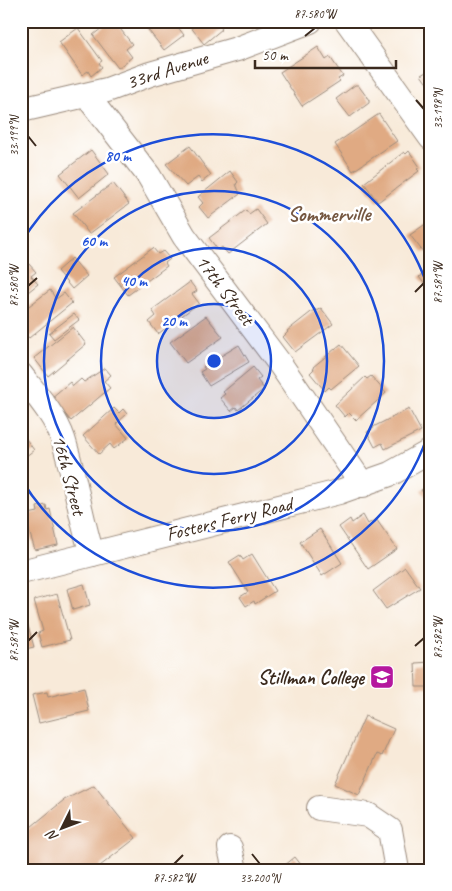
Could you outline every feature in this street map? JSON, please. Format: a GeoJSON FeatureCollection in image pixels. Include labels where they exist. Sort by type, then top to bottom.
{"type":"FeatureCollection","features":[{"type":"Feature","properties":{"kind":"street","name":"33rd Avenue"},"geometry":{"type":"LineString","coordinates":[[21,110],[87,96],[150,74],[237,49],[310,21]]}},
{"type":"Feature","properties":{"kind":"street"},"geometry":{"type":"LineString","coordinates":[[348,21],[431,138]]}},
{"type":"Feature","properties":{"kind":"street","name":"17th Street"},"geometry":{"type":"LineString","coordinates":[[87,96],[149,176],[184,236],[280,364],[363,485]]}},
{"type":"Feature","properties":{"kind":"street","name":"16th Street"},"geometry":{"type":"LineString","coordinates":[[21,375],[40,399],[62,437],[83,526],[92,554]]}},
{"type":"Feature","properties":{"kind":"street","name":"Fosters Ferry Road"},"geometry":{"type":"LineString","coordinates":[[21,572],[363,485],[390,474],[431,451]]}},
{"type":"Feature","properties":{"kind":"street"},"geometry":{"type":"LineString","coordinates":[[319,808],[368,815],[390,830],[397,870]]}},
{"type":"Feature","properties":{"kind":"building"},"geometry":{"type":"Polygon","coordinates":[[[111,21],[114,21],[132,44],[126,49],[132,57],[118,68],[93,35],[111,21]]]}},
{"type":"Feature","properties":{"kind":"building"},"geometry":{"type":"Polygon","coordinates":[[[141,21],[173,21],[184,35],[164,50],[141,21]]]}},
{"type":"Feature","properties":{"kind":"building"},"geometry":{"type":"Polygon","coordinates":[[[186,21],[216,21],[222,29],[204,44],[186,21]]]}},
{"type":"Feature","properties":{"kind":"building"},"geometry":{"type":"Polygon","coordinates":[[[78,28],[102,61],[99,63],[102,67],[91,76],[88,71],[82,75],[59,42],[78,28]]]}},
{"type":"Feature","properties":{"kind":"building"},"geometry":{"type":"Polygon","coordinates":[[[318,47],[326,60],[330,57],[343,76],[338,79],[340,81],[302,106],[280,72],[318,47]]]}},
{"type":"Feature","properties":{"kind":"building"},"geometry":{"type":"Polygon","coordinates":[[[431,69],[431,84],[428,85],[421,75],[431,69]]]}},
{"type":"Feature","properties":{"kind":"building"},"geometry":{"type":"Polygon","coordinates":[[[355,85],[358,85],[369,100],[369,103],[350,117],[336,99],[355,85]]]}},
{"type":"Feature","properties":{"kind":"building"},"geometry":{"type":"Polygon","coordinates":[[[379,114],[397,141],[353,171],[335,144],[379,114]]]}},
{"type":"Feature","properties":{"kind":"building"},"geometry":{"type":"Polygon","coordinates":[[[190,146],[211,175],[202,182],[198,177],[186,186],[166,164],[190,146]]]}},
{"type":"Feature","properties":{"kind":"building"},"geometry":{"type":"Polygon","coordinates":[[[91,150],[109,174],[79,198],[60,174],[91,150]]]}},
{"type":"Feature","properties":{"kind":"building"},"geometry":{"type":"Polygon","coordinates":[[[409,151],[420,167],[417,169],[419,171],[378,202],[364,183],[404,152],[406,154],[409,151]]]}},
{"type":"Feature","properties":{"kind":"building"},"geometry":{"type":"Polygon","coordinates":[[[230,171],[238,182],[236,184],[240,194],[208,218],[199,207],[203,203],[198,197],[230,171]]]}},
{"type":"Feature","properties":{"kind":"building"},"geometry":{"type":"Polygon","coordinates":[[[113,183],[129,204],[89,234],[73,213],[113,183]]]}},
{"type":"Feature","properties":{"kind":"building"},"geometry":{"type":"Polygon","coordinates":[[[256,209],[267,224],[228,254],[222,247],[218,250],[209,238],[246,210],[249,214],[256,209]]]}},
{"type":"Feature","properties":{"kind":"building"},"geometry":{"type":"Polygon","coordinates":[[[431,220],[431,248],[424,253],[410,235],[431,220]]]}},
{"type":"Feature","properties":{"kind":"building"},"geometry":{"type":"Polygon","coordinates":[[[153,248],[158,254],[163,251],[170,259],[165,263],[167,266],[128,295],[114,277],[153,248]]]}},
{"type":"Feature","properties":{"kind":"building"},"geometry":{"type":"Polygon","coordinates":[[[21,255],[36,272],[31,276],[38,284],[23,296],[21,255]]]}},
{"type":"Feature","properties":{"kind":"building"},"geometry":{"type":"Polygon","coordinates":[[[72,258],[87,276],[72,289],[57,271],[72,258]]]}},
{"type":"Feature","properties":{"kind":"building"},"geometry":{"type":"Polygon","coordinates":[[[431,268],[431,292],[419,277],[431,268]]]}},
{"type":"Feature","properties":{"kind":"building"},"geometry":{"type":"Polygon","coordinates":[[[190,282],[197,291],[192,294],[199,303],[158,334],[149,322],[156,316],[152,310],[190,282]]]}},
{"type":"Feature","properties":{"kind":"building"},"geometry":{"type":"Polygon","coordinates":[[[50,290],[56,299],[64,293],[72,303],[29,338],[27,336],[22,340],[21,312],[50,290]]]}},
{"type":"Feature","properties":{"kind":"building"},"geometry":{"type":"Polygon","coordinates":[[[321,308],[333,324],[295,352],[283,337],[287,331],[315,309],[316,311],[321,308]]]}},
{"type":"Feature","properties":{"kind":"building"},"geometry":{"type":"Polygon","coordinates":[[[74,314],[79,320],[54,339],[49,333],[74,314]]]}},
{"type":"Feature","properties":{"kind":"building"},"geometry":{"type":"Polygon","coordinates":[[[206,316],[223,337],[186,363],[170,342],[206,316]]]}},
{"type":"Feature","properties":{"kind":"building"},"geometry":{"type":"Polygon","coordinates":[[[73,327],[86,344],[48,376],[34,358],[73,327]]]}},
{"type":"Feature","properties":{"kind":"building"},"geometry":{"type":"Polygon","coordinates":[[[341,344],[359,366],[331,389],[329,387],[325,391],[310,373],[314,369],[313,367],[341,344]]]}},
{"type":"Feature","properties":{"kind":"building"},"geometry":{"type":"Polygon","coordinates":[[[239,345],[249,362],[209,386],[200,372],[205,369],[203,367],[239,345]]]}},
{"type":"Feature","properties":{"kind":"building"},"geometry":{"type":"Polygon","coordinates":[[[253,367],[261,377],[257,380],[264,389],[238,410],[236,407],[231,411],[220,398],[225,394],[223,392],[253,367]]]}},
{"type":"Feature","properties":{"kind":"building"},"geometry":{"type":"Polygon","coordinates":[[[105,368],[111,375],[104,381],[110,388],[71,421],[51,398],[70,382],[73,386],[81,379],[84,382],[105,368]]]}},
{"type":"Feature","properties":{"kind":"building"},"geometry":{"type":"Polygon","coordinates":[[[371,376],[386,393],[356,420],[349,413],[345,417],[335,405],[365,377],[367,379],[371,376]]]}},
{"type":"Feature","properties":{"kind":"building"},"geometry":{"type":"Polygon","coordinates":[[[114,408],[119,413],[123,409],[127,414],[116,424],[128,438],[114,449],[110,444],[99,454],[83,436],[114,408]]]}},
{"type":"Feature","properties":{"kind":"building"},"geometry":{"type":"Polygon","coordinates":[[[409,409],[421,431],[385,449],[382,443],[375,447],[367,432],[373,427],[409,409]]]}},
{"type":"Feature","properties":{"kind":"building"},"geometry":{"type":"Polygon","coordinates":[[[21,432],[34,450],[21,460],[21,432]]]}},
{"type":"Feature","properties":{"kind":"building"},"geometry":{"type":"Polygon","coordinates":[[[431,484],[431,504],[421,490],[431,484]]]}},
{"type":"Feature","properties":{"kind":"building"},"geometry":{"type":"Polygon","coordinates":[[[46,505],[47,510],[50,509],[58,545],[35,550],[24,515],[38,512],[37,507],[46,505]]]}},
{"type":"Feature","properties":{"kind":"building"},"geometry":{"type":"Polygon","coordinates":[[[363,515],[368,524],[376,519],[397,549],[368,569],[339,527],[350,519],[352,523],[363,515]]]}},
{"type":"Feature","properties":{"kind":"building"},"geometry":{"type":"Polygon","coordinates":[[[320,529],[342,563],[322,576],[300,542],[320,529]]]}},
{"type":"Feature","properties":{"kind":"building"},"geometry":{"type":"Polygon","coordinates":[[[252,554],[275,591],[255,604],[254,601],[246,606],[240,597],[248,592],[229,562],[240,555],[243,560],[252,554]]]}},
{"type":"Feature","properties":{"kind":"building"},"geometry":{"type":"Polygon","coordinates":[[[405,567],[420,588],[386,609],[373,591],[405,567]]]}},
{"type":"Feature","properties":{"kind":"building"},"geometry":{"type":"Polygon","coordinates":[[[84,584],[90,605],[73,610],[67,589],[84,584]]]}},
{"type":"Feature","properties":{"kind":"building"},"geometry":{"type":"Polygon","coordinates":[[[57,594],[70,640],[42,647],[38,633],[43,631],[34,600],[57,594]]]}},
{"type":"Feature","properties":{"kind":"building"},"geometry":{"type":"Polygon","coordinates":[[[21,601],[34,647],[21,650],[21,601]]]}},
{"type":"Feature","properties":{"kind":"building"},"geometry":{"type":"Polygon","coordinates":[[[431,662],[431,687],[416,687],[415,663],[431,662]]]}},
{"type":"Feature","properties":{"kind":"building"},"geometry":{"type":"Polygon","coordinates":[[[84,688],[89,711],[39,723],[32,695],[47,692],[48,697],[84,688]]]}},
{"type":"Feature","properties":{"kind":"building"},"geometry":{"type":"Polygon","coordinates":[[[365,716],[394,729],[382,756],[377,754],[359,795],[335,784],[365,716]]]}},
{"type":"Feature","properties":{"kind":"building"},"geometry":{"type":"Polygon","coordinates":[[[94,785],[136,838],[100,866],[103,870],[25,870],[21,866],[21,830],[24,828],[26,831],[64,800],[94,785]]]}},
{"type":"Feature","properties":{"kind":"building"},"geometry":{"type":"Polygon","coordinates":[[[295,857],[305,870],[279,870],[295,857]]]}},
{"type":"Feature","properties":{"kind":"place","name":"Stillman College"},"geometry":{"type":"Point","coordinates":[382,677]}},
{"type":"Feature","properties":{"kind":"district","name":"Sommerville"},"geometry":{"type":"Point","coordinates":[329,214]}}]}
